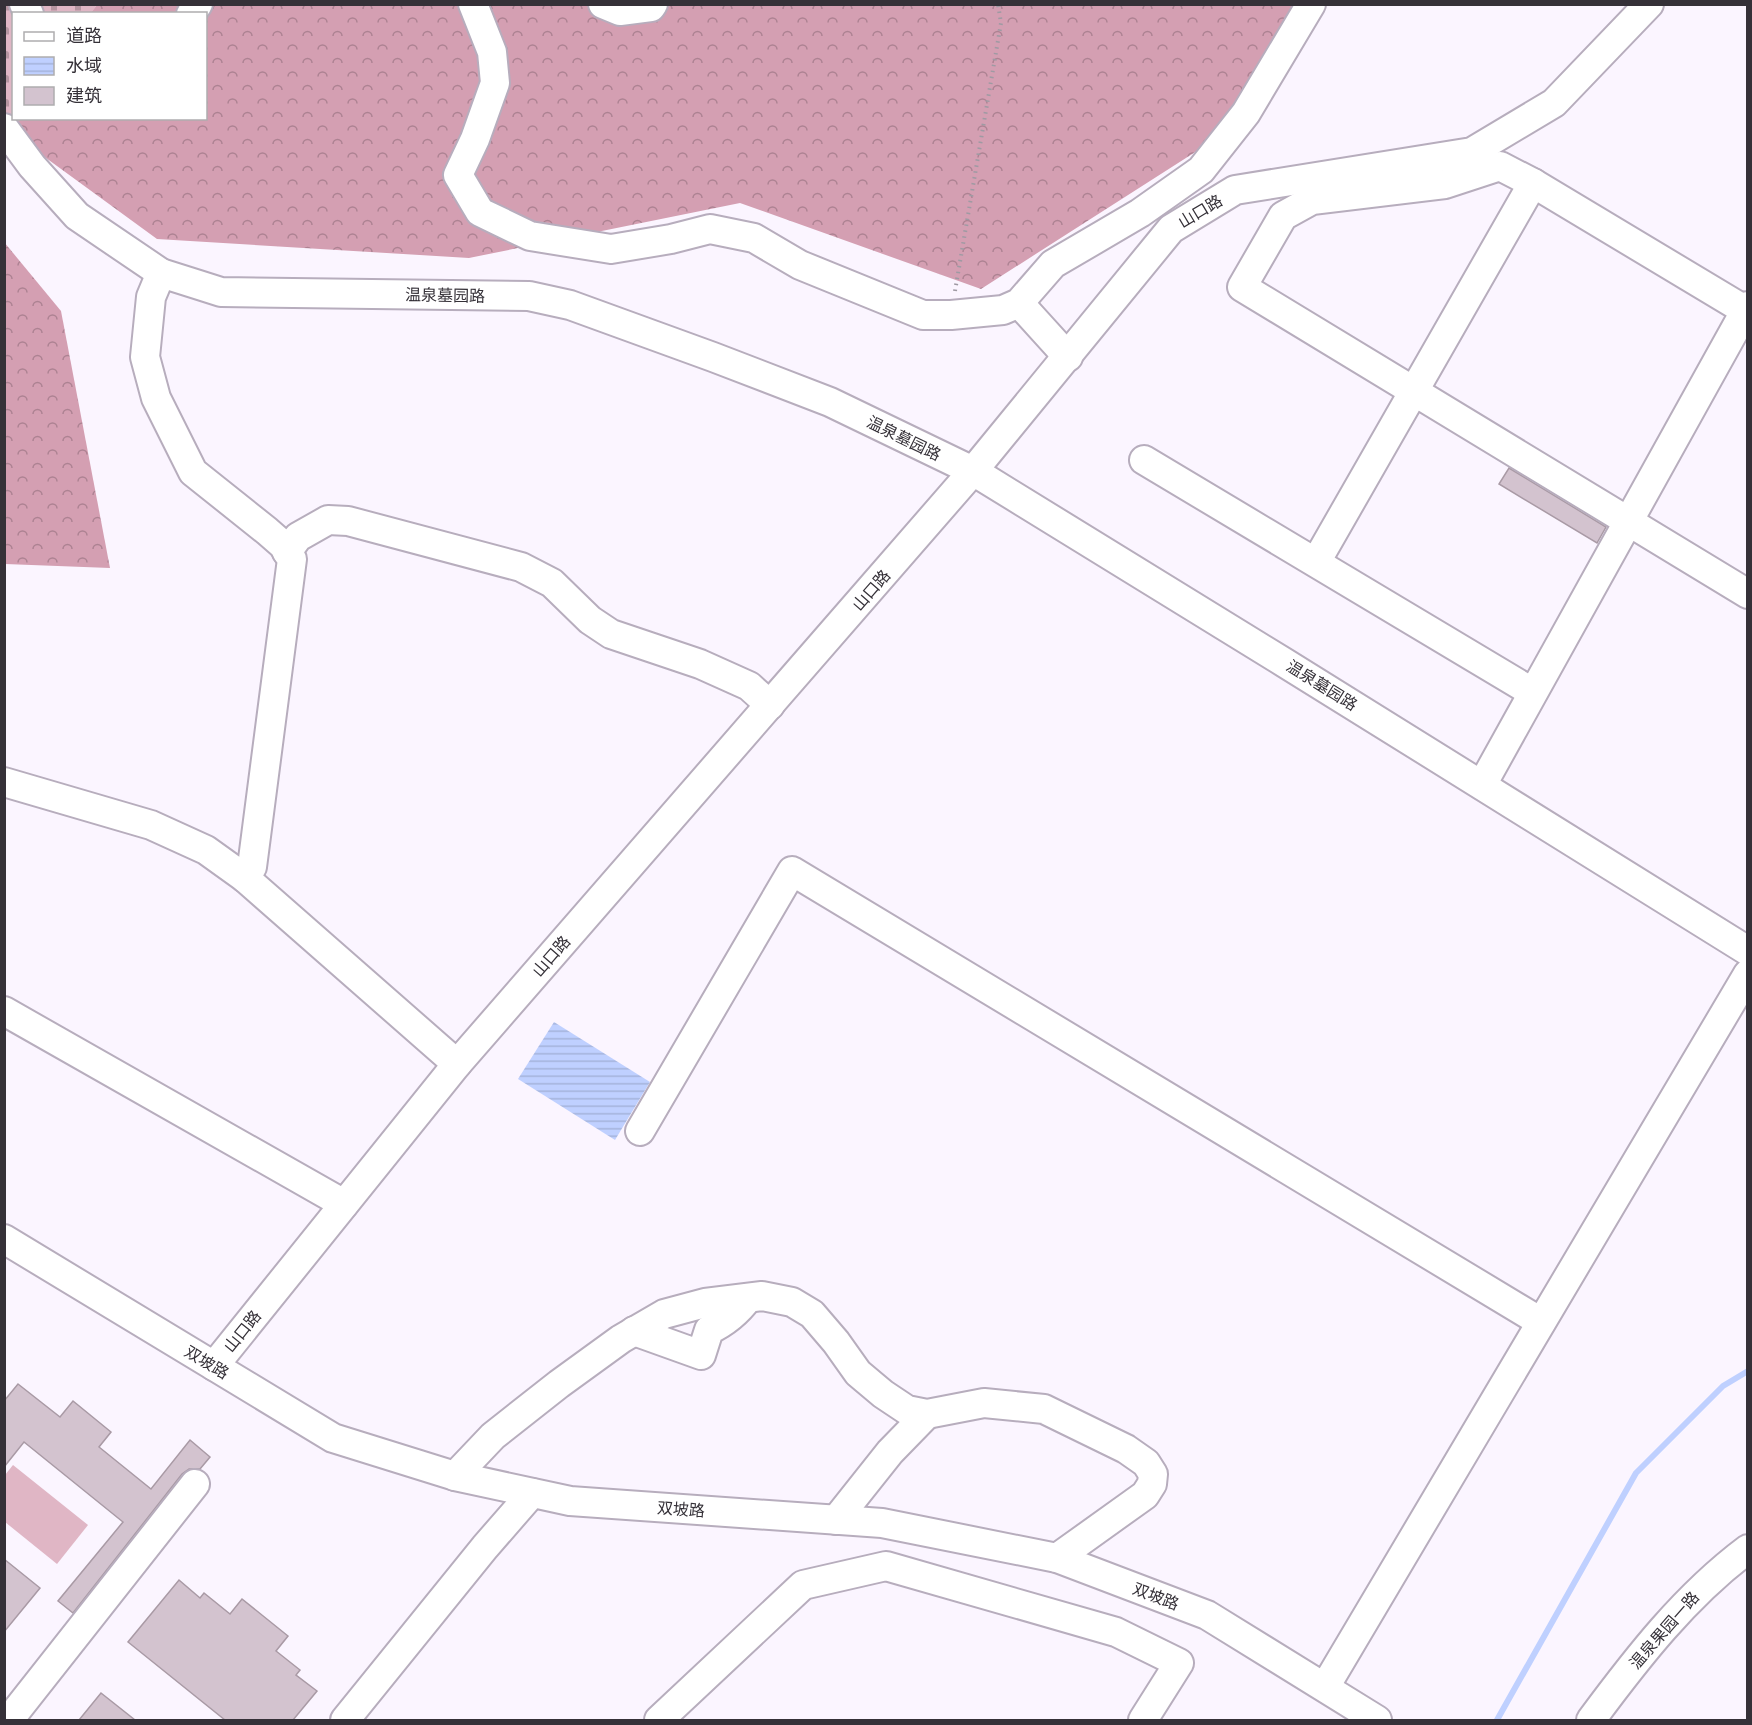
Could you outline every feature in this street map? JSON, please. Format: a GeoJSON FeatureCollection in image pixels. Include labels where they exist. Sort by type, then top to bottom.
{"type":"FeatureCollection","features":[{"type":"Feature","properties":{"kind":"street"},"geometry":{"type":"LineString","coordinates":[[473,4],[492,52],[495,83],[475,139],[458,175],[480,212],[530,236],[611,249],[671,239],[710,229],[754,238],[800,265],[922,315],[1003,310],[1019,303],[1053,264],[1140,213],[1201,170],[1246,113],[1311,4]]}},
{"type":"Feature","properties":{"kind":"street"},"geometry":{"type":"LineString","coordinates":[[603,4],[620,11],[651,7],[653,4]]}},
{"type":"Feature","properties":{"kind":"street","name":"山口路"},"geometry":{"type":"LineString","coordinates":[[214,1366],[457,1064],[974,471],[1171,229],[1235,190],[1472,152],[1554,103],[1649,4]]}},
{"type":"Feature","properties":{"kind":"street","name":"温泉墓园路"},"geometry":{"type":"LineString","coordinates":[[4,128],[32,166],[77,216],[161,273],[221,292],[529,296],[570,305],[830,402],[974,471],[1748,951]]}},
{"type":"Feature","properties":{"kind":"street"},"geometry":{"type":"LineString","coordinates":[[1482,785],[1532,692],[1629,521],[1747,310],[1533,183],[1500,166],[1444,184],[1312,200],[1283,216],[1242,287],[1413,392],[1629,521],[1748,594]]}},
{"type":"Feature","properties":{"kind":"street"},"geometry":{"type":"LineString","coordinates":[[1316,562],[1533,183]]}},
{"type":"Feature","properties":{"kind":"street"},"geometry":{"type":"LineString","coordinates":[[161,273],[151,297],[145,357],[156,398],[193,472],[283,545],[292,559],[252,867],[245,878]]}},
{"type":"Feature","properties":{"kind":"street"},"geometry":{"type":"LineString","coordinates":[[1019,303],[1068,357]]}},
{"type":"Feature","properties":{"kind":"street"},"geometry":{"type":"LineString","coordinates":[[1144,460],[1532,692]]}},
{"type":"Feature","properties":{"kind":"street"},"geometry":{"type":"LineString","coordinates":[[287,552],[298,537],[328,520],[348,521],[521,567],[552,584],[590,620],[611,634],[710,669],[749,686],[770,705]]}},
{"type":"Feature","properties":{"kind":"street"},"geometry":{"type":"LineString","coordinates":[[4,783],[151,825],[206,850],[245,878],[457,1064]]}},
{"type":"Feature","properties":{"kind":"street"},"geometry":{"type":"LineString","coordinates":[[640,1131],[792,871],[1541,1322]]}},
{"type":"Feature","properties":{"kind":"street"},"geometry":{"type":"LineString","coordinates":[[1325,1687],[1748,974]]}},
{"type":"Feature","properties":{"kind":"street"},"geometry":{"type":"LineString","coordinates":[[4,1011],[344,1204]]}},
{"type":"Feature","properties":{"kind":"street","name":"双坡路"},"geometry":{"type":"LineString","coordinates":[[4,1239],[333,1438],[455,1476],[570,1501],[882,1523],[1057,1558],[1207,1615],[1377,1720]]}},
{"type":"Feature","properties":{"kind":"street"},"geometry":{"type":"LineString","coordinates":[[455,1476],[493,1436],[621,1338],[664,1314],[705,1303],[762,1296],[792,1302],[812,1314],[837,1342],[858,1373],[907,1410],[927,1414],[984,1402],[1044,1409],[1126,1449],[1146,1463],[1153,1474],[1152,1484],[1145,1495],[1057,1558]]}},
{"type":"Feature","properties":{"kind":"street"},"geometry":{"type":"LineString","coordinates":[[634,1332],[701,1355],[709,1330],[725,1323],[748,1298]]}},
{"type":"Feature","properties":{"kind":"street"},"geometry":{"type":"LineString","coordinates":[[836,1520],[890,1452],[927,1414]]}},
{"type":"Feature","properties":{"kind":"street"},"geometry":{"type":"LineString","coordinates":[[9,1720],[195,1484]]}},
{"type":"Feature","properties":{"kind":"street"},"geometry":{"type":"LineString","coordinates":[[345,1720],[485,1547],[532,1493]]}},
{"type":"Feature","properties":{"kind":"street","name":"温泉果园一路"},"geometry":{"type":"LineString","coordinates":[[1591,1720],[1628,1671],[1684,1606],[1717,1572],[1747,1551]]}},
{"type":"Feature","properties":{"kind":"street"},"geometry":{"type":"LineString","coordinates":[[659,1720],[803,1586],[886,1566],[1116,1632],[1179,1663],[1143,1720]]}},
{"type":"Feature","properties":{"kind":"path"},"geometry":{"type":"LineString","coordinates":[[951,315],[1001,23],[998,4]]}},
{"type":"Feature","properties":{"kind":"green space"},"geometry":{"type":"Polygon","coordinates":[[[5,5],[97,5],[92,12],[12,12],[12,120],[20,120],[5,134],[5,5]]]}},
{"type":"Feature","properties":{"kind":"green space"},"geometry":{"type":"Polygon","coordinates":[[[97,5],[1295,5],[1211,142],[981,289],[740,203],[469,258],[157,239],[9,131],[16,120],[207,120],[207,12],[91,12],[97,5]]]}},
{"type":"Feature","properties":{"kind":"green space"},"geometry":{"type":"Polygon","coordinates":[[[4,242],[61,311],[110,568],[5,564],[4,242]]]}},
{"type":"Feature","properties":{"kind":"green space"},"geometry":{"type":"Polygon","coordinates":[[[13,1465],[88,1525],[57,1564],[5,1522],[5,1475],[13,1465]]]}},
{"type":"Feature","properties":{"kind":"water"},"geometry":{"type":"Polygon","coordinates":[[[554,1022],[650,1082],[615,1140],[518,1079],[554,1022]]]}},
{"type":"Feature","properties":{"kind":"building"},"geometry":{"type":"Polygon","coordinates":[[[1509,468],[1606,527],[1597,543],[1499,484],[1509,468]]]}},
{"type":"Feature","properties":{"kind":"building"},"geometry":{"type":"Polygon","coordinates":[[[18,1384],[60,1417],[73,1401],[111,1432],[99,1447],[151,1489],[190,1440],[210,1457],[200,1469],[189,1469],[182,1474],[73,1613],[58,1601],[123,1522],[24,1442],[4,1467],[4,1401],[18,1384]]]}},
{"type":"Feature","properties":{"kind":"building"},"geometry":{"type":"Polygon","coordinates":[[[4,1559],[40,1588],[4,1632],[4,1559]]]}},
{"type":"Feature","properties":{"kind":"building"},"geometry":{"type":"Polygon","coordinates":[[[179,1580],[200,1598],[204,1593],[230,1614],[242,1599],[288,1636],[276,1651],[300,1670],[296,1675],[317,1691],[293,1720],[225,1720],[128,1642],[179,1580]]]}},
{"type":"Feature","properties":{"kind":"building"},"geometry":{"type":"Polygon","coordinates":[[[101,1693],[135,1720],[79,1720],[101,1693]]]}},
{"type":"Feature","properties":{"kind":"waterway"},"geometry":{"type":"LineString","coordinates":[[1497,1720],[1636,1473],[1723,1386],[1748,1371]]}}]}
